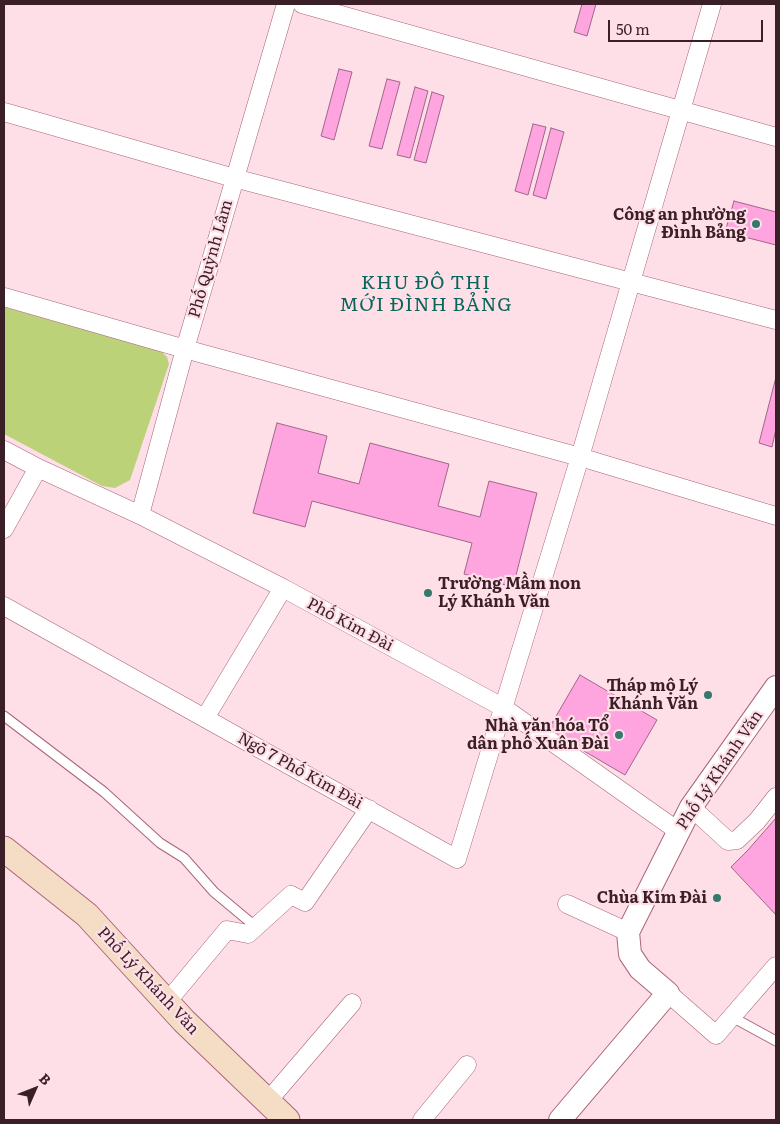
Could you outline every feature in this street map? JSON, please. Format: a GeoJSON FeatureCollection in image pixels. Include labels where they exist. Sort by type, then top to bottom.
{"type":"FeatureCollection","features":[{"type":"Feature","properties":{"kind":"main road","name":"Phố Lý Khánh Văn"},"geometry":{"type":"LineString","coordinates":[[4,849],[87,915],[273,1113]]}},
{"type":"Feature","properties":{"kind":"street","name":"Phố Quỳnh Lâm"},"geometry":{"type":"LineString","coordinates":[[140,515],[185,349],[286,4]]}},
{"type":"Feature","properties":{"kind":"street"},"geometry":{"type":"LineString","coordinates":[[302,4],[776,137]]}},
{"type":"Feature","properties":{"kind":"street"},"geometry":{"type":"LineString","coordinates":[[504,708],[580,457],[712,4]]}},
{"type":"Feature","properties":{"kind":"street"},"geometry":{"type":"LineString","coordinates":[[4,112],[234,178],[776,320]]}},
{"type":"Feature","properties":{"kind":"street"},"geometry":{"type":"LineString","coordinates":[[4,297],[185,349],[580,457],[776,516]]}},
{"type":"Feature","properties":{"kind":"street","name":"Phố Kim Đài"},"geometry":{"type":"LineString","coordinates":[[4,450],[38,468],[140,515],[282,588],[504,708],[678,831]]}},
{"type":"Feature","properties":{"kind":"street"},"geometry":{"type":"LineString","coordinates":[[4,529],[38,468]]}},
{"type":"Feature","properties":{"kind":"street"},"geometry":{"type":"LineString","coordinates":[[205,718],[282,588]]}},
{"type":"Feature","properties":{"kind":"street","name":"Ngõ 7 Phố Kim Đài"},"geometry":{"type":"LineString","coordinates":[[4,606],[458,859],[504,708]]}},
{"type":"Feature","properties":{"kind":"street","name":"Phố Lý Khánh Văn"},"geometry":{"type":"LineString","coordinates":[[628,932],[691,807],[776,687]]}},
{"type":"Feature","properties":{"kind":"street"},"geometry":{"type":"LineString","coordinates":[[691,807],[728,841],[737,840],[757,821],[776,797]]}},
{"type":"Feature","properties":{"kind":"street"},"geometry":{"type":"LineString","coordinates":[[167,1002],[227,930],[248,934],[291,895],[305,902],[369,809]]}},
{"type":"Feature","properties":{"kind":"street"},"geometry":{"type":"LineString","coordinates":[[567,904],[628,932],[630,954],[640,969],[716,1035],[776,966]]}},
{"type":"Feature","properties":{"kind":"street"},"geometry":{"type":"LineString","coordinates":[[560,1120],[668,993]]}},
{"type":"Feature","properties":{"kind":"street"},"geometry":{"type":"LineString","coordinates":[[273,1113],[352,1003]]}},
{"type":"Feature","properties":{"kind":"street"},"geometry":{"type":"LineString","coordinates":[[422,1120],[467,1065]]}},
{"type":"Feature","properties":{"kind":"lane"},"geometry":{"type":"LineString","coordinates":[[4,716],[104,792],[160,843],[184,858],[214,892],[256,927]]}},
{"type":"Feature","properties":{"kind":"lane"},"geometry":{"type":"LineString","coordinates":[[732,1017],[776,1041]]}},
{"type":"Feature","properties":{"kind":"green space"},"geometry":{"type":"Polygon","coordinates":[[[4,307],[160,350],[167,357],[169,364],[130,480],[115,488],[102,486],[4,434],[4,307]]]}},
{"type":"Feature","properties":{"kind":"building"},"geometry":{"type":"Polygon","coordinates":[[[582,4],[596,4],[587,36],[574,32],[582,4]]]}},
{"type":"Feature","properties":{"kind":"building"},"geometry":{"type":"Polygon","coordinates":[[[339,69],[352,72],[334,140],[321,136],[339,69]]]}},
{"type":"Feature","properties":{"kind":"building"},"geometry":{"type":"Polygon","coordinates":[[[387,79],[400,82],[382,149],[369,146],[387,79]]]}},
{"type":"Feature","properties":{"kind":"building"},"geometry":{"type":"Polygon","coordinates":[[[415,87],[428,91],[410,158],[397,155],[415,87]]]}},
{"type":"Feature","properties":{"kind":"building"},"geometry":{"type":"Polygon","coordinates":[[[432,92],[444,96],[426,163],[414,160],[432,92]]]}},
{"type":"Feature","properties":{"kind":"building"},"geometry":{"type":"Polygon","coordinates":[[[533,124],[546,127],[528,195],[515,191],[533,124]]]}},
{"type":"Feature","properties":{"kind":"building"},"geometry":{"type":"Polygon","coordinates":[[[551,128],[564,132],[546,199],[533,195],[551,128]]]}},
{"type":"Feature","properties":{"kind":"building"},"geometry":{"type":"Polygon","coordinates":[[[734,201],[776,212],[776,245],[725,232],[734,201]]]}},
{"type":"Feature","properties":{"kind":"building"},"geometry":{"type":"Polygon","coordinates":[[[776,377],[776,429],[772,447],[759,443],[776,377]]]}},
{"type":"Feature","properties":{"kind":"building"},"geometry":{"type":"Polygon","coordinates":[[[277,423],[327,436],[318,473],[359,484],[370,443],[449,464],[438,506],[480,517],[489,481],[537,493],[513,587],[464,574],[472,543],[312,501],[305,527],[253,513],[277,423]]]}},
{"type":"Feature","properties":{"kind":"building"},"geometry":{"type":"Polygon","coordinates":[[[580,675],[657,720],[625,775],[548,730],[580,675]]]}},
{"type":"Feature","properties":{"kind":"building"},"geometry":{"type":"Polygon","coordinates":[[[776,818],[776,915],[731,867],[776,818]]]}},
{"type":"Feature","properties":{"kind":"place","name":"Công an phường Đình Bảng"},"geometry":{"type":"Point","coordinates":[756,224]}},
{"type":"Feature","properties":{"kind":"place","name":"Trường Mầm non Lý Khánh Văn"},"geometry":{"type":"Point","coordinates":[428,593]}},
{"type":"Feature","properties":{"kind":"place","name":"Tháp mộ Lý Khánh Văn"},"geometry":{"type":"Point","coordinates":[708,695]}},
{"type":"Feature","properties":{"kind":"place","name":"Nhà văn hóa Tổ dân phố Xuân Đài"},"geometry":{"type":"Point","coordinates":[619,735]}},
{"type":"Feature","properties":{"kind":"place","name":"Chùa Kim Đài"},"geometry":{"type":"Point","coordinates":[717,898]}},
{"type":"Feature","properties":{"kind":"district","name":"KHU ĐÔ THỊ MỚI ĐÌNH BẢNG"},"geometry":{"type":"Point","coordinates":[426,294]}}]}
